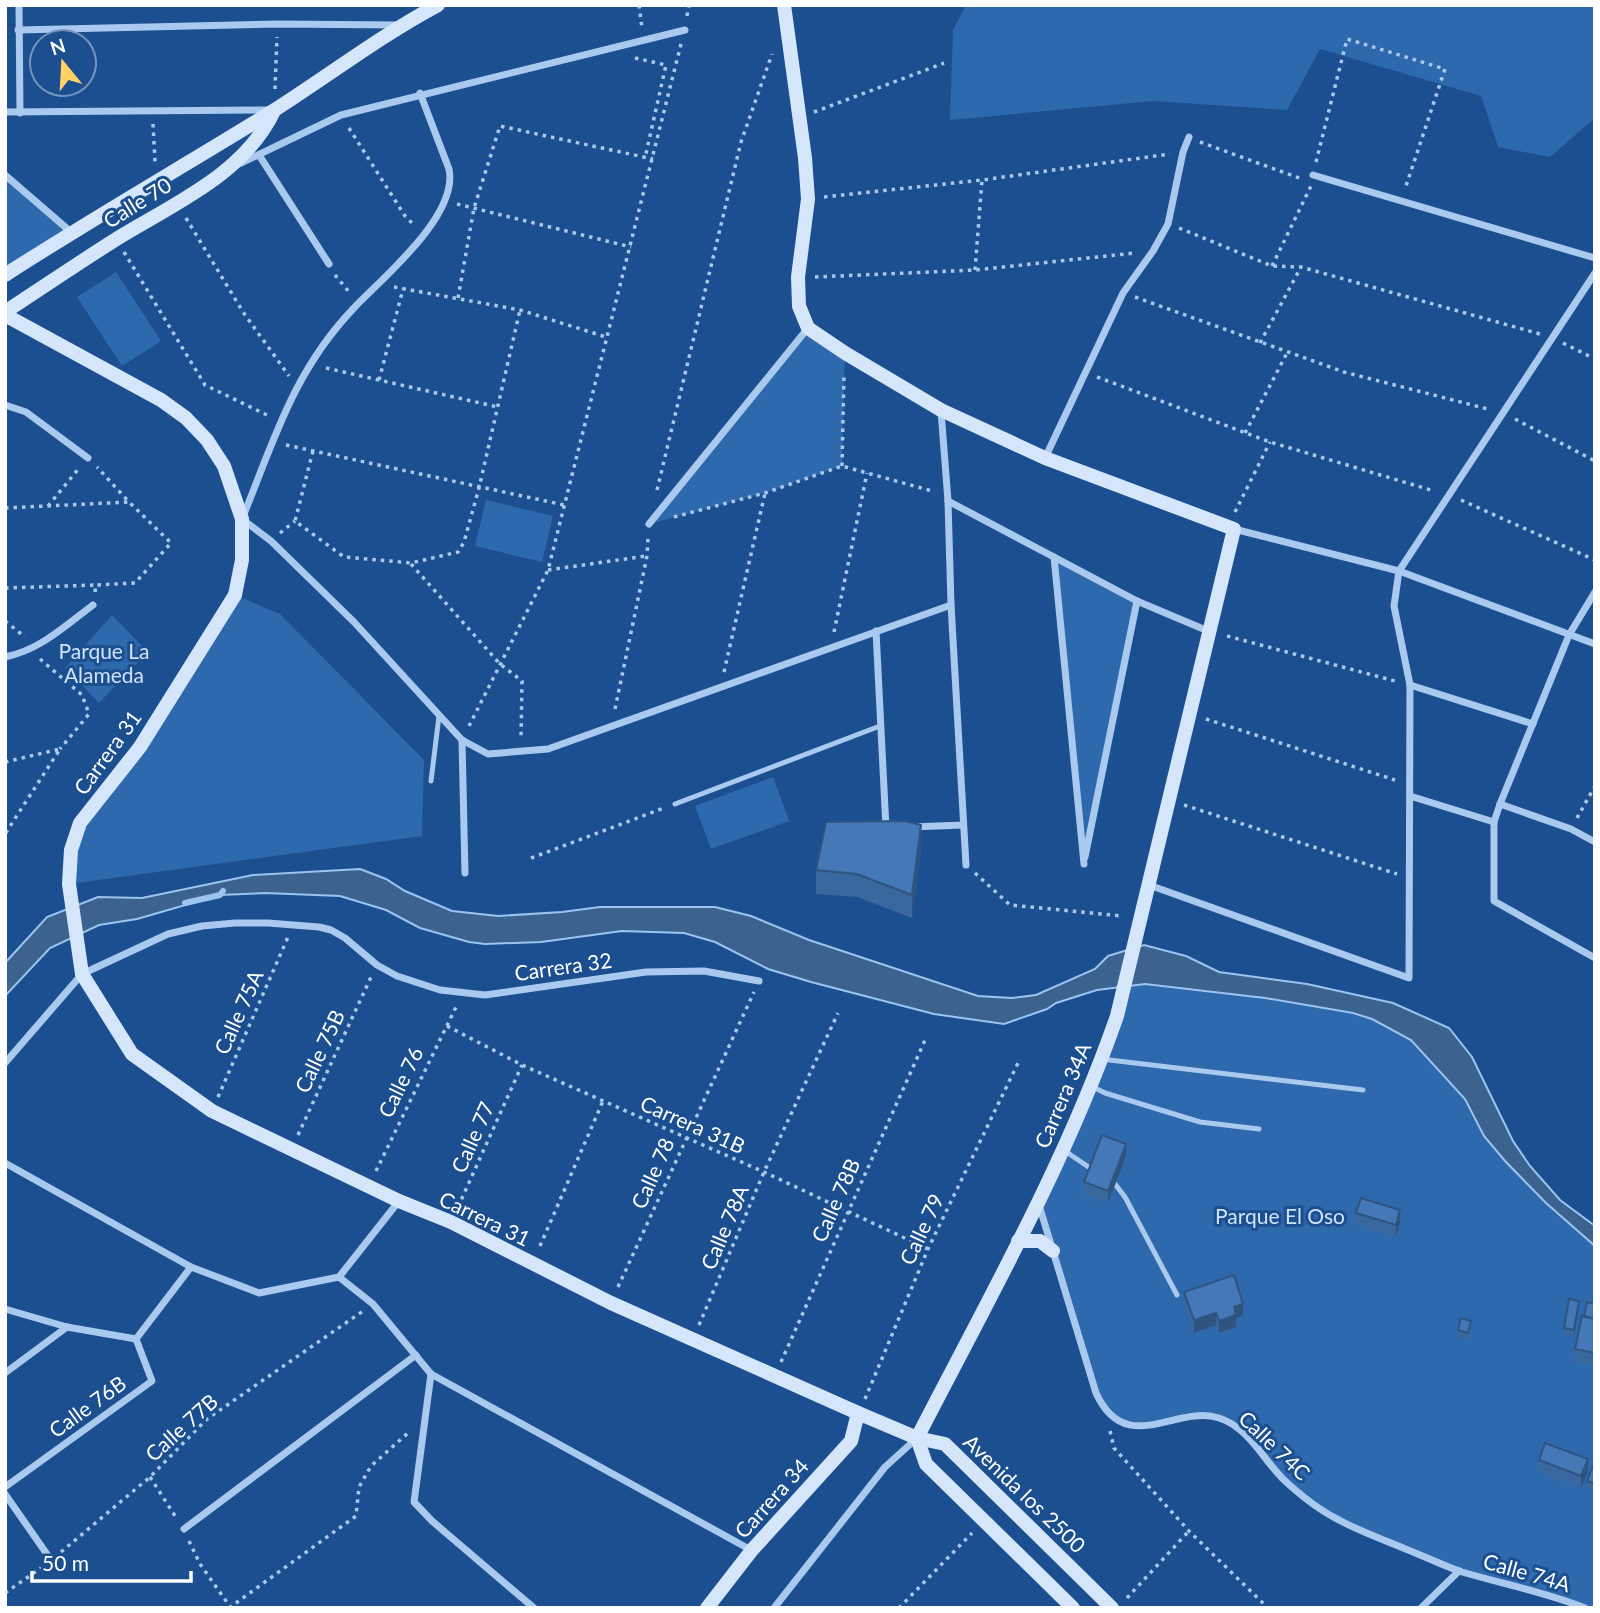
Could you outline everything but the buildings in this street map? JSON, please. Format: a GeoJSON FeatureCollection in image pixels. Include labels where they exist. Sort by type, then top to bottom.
{"type":"FeatureCollection","features":[{"type":"Feature","properties":{"kind":"main road","name":"Calle 70"},"geometry":{"type":"LineString","coordinates":[[5,275],[71,232],[274,110],[401,25],[438,5]]}},
{"type":"Feature","properties":{"kind":"main road"},"geometry":{"type":"LineString","coordinates":[[784,5],[808,199],[799,277],[799,306],[808,328],[941,410],[1045,458],[1230,528]]}},
{"type":"Feature","properties":{"kind":"main road","name":"Calle 70"},"geometry":{"type":"LineString","coordinates":[[5,314],[230,167],[264,131],[274,110]]}},
{"type":"Feature","properties":{"kind":"main road","name":"Carrera 31"},"geometry":{"type":"LineString","coordinates":[[5,314],[161,400],[186,418],[207,440],[224,466],[242,519],[242,559],[235,595],[140,747],[80,823],[71,850],[69,884],[80,968],[132,1054],[212,1111],[451,1223],[611,1303],[917,1438]]}},
{"type":"Feature","properties":{"kind":"main road","name":"Carrera 34A"},"geometry":{"type":"LineString","coordinates":[[917,1438],[1038,1201],[1091,1086],[1117,1016],[1230,528]]}},
{"type":"Feature","properties":{"kind":"main road"},"geometry":{"type":"LineString","coordinates":[[1018,1241],[1040,1241],[1053,1251]]}},
{"type":"Feature","properties":{"kind":"main road","name":"Carrera 34"},"geometry":{"type":"LineString","coordinates":[[707,1608],[752,1550],[851,1441],[858,1413]]}},
{"type":"Feature","properties":{"kind":"main road"},"geometry":{"type":"LineString","coordinates":[[917,1438],[926,1464],[1073,1608]]}},
{"type":"Feature","properties":{"kind":"main road","name":"Avenida los 2500"},"geometry":{"type":"LineString","coordinates":[[917,1438],[945,1444],[1112,1608]]}},
{"type":"Feature","properties":{"kind":"street"},"geometry":{"type":"LineString","coordinates":[[19,5],[20,113]]}},
{"type":"Feature","properties":{"kind":"street"},"geometry":{"type":"LineString","coordinates":[[18,30],[277,24],[401,25]]}},
{"type":"Feature","properties":{"kind":"street"},"geometry":{"type":"LineString","coordinates":[[230,167],[341,115],[420,93],[685,30]]}},
{"type":"Feature","properties":{"kind":"street"},"geometry":{"type":"LineString","coordinates":[[420,93],[449,169],[451,182],[445,201],[415,245],[341,321],[309,364],[280,422],[242,519],[271,541],[354,622],[462,740],[488,754],[548,749],[951,605]]}},
{"type":"Feature","properties":{"kind":"street"},"geometry":{"type":"LineString","coordinates":[[5,112],[274,110]]}},
{"type":"Feature","properties":{"kind":"street"},"geometry":{"type":"LineString","coordinates":[[1045,458],[1123,293],[1153,251],[1168,224],[1183,152],[1189,137]]}},
{"type":"Feature","properties":{"kind":"street"},"geometry":{"type":"LineString","coordinates":[[259,155],[328,264]]}},
{"type":"Feature","properties":{"kind":"street"},"geometry":{"type":"LineString","coordinates":[[5,175],[71,232]]}},
{"type":"Feature","properties":{"kind":"street"},"geometry":{"type":"LineString","coordinates":[[1313,179],[1401,201],[1595,258]]}},
{"type":"Feature","properties":{"kind":"street"},"geometry":{"type":"LineString","coordinates":[[1149,885],[1409,978],[1410,685],[1394,606],[1399,571],[1595,273]]}},
{"type":"Feature","properties":{"kind":"street"},"geometry":{"type":"LineString","coordinates":[[649,524],[808,328]]}},
{"type":"Feature","properties":{"kind":"street"},"geometry":{"type":"LineString","coordinates":[[5,405],[26,412],[88,458]]}},
{"type":"Feature","properties":{"kind":"street"},"geometry":{"type":"LineString","coordinates":[[941,410],[948,498],[951,605],[966,865]]}},
{"type":"Feature","properties":{"kind":"street"},"geometry":{"type":"LineString","coordinates":[[948,498],[1137,601],[1208,631]]}},
{"type":"Feature","properties":{"kind":"street"},"geometry":{"type":"LineString","coordinates":[[1230,528],[1399,571],[1595,644]]}},
{"type":"Feature","properties":{"kind":"street"},"geometry":{"type":"LineString","coordinates":[[1054,557],[1084,864],[1137,601]]}},
{"type":"Feature","properties":{"kind":"street"},"geometry":{"type":"LineString","coordinates":[[1595,592],[1569,635],[1494,822],[1494,901],[1595,958]]}},
{"type":"Feature","properties":{"kind":"street"},"geometry":{"type":"LineString","coordinates":[[5,657],[33,648],[93,605]]}},
{"type":"Feature","properties":{"kind":"street"},"geometry":{"type":"LineString","coordinates":[[876,631],[885,828],[963,825]]}},
{"type":"Feature","properties":{"kind":"street"},"geometry":{"type":"LineString","coordinates":[[1410,685],[1533,724]]}},
{"type":"Feature","properties":{"kind":"street"},"geometry":{"type":"LineString","coordinates":[[462,740],[466,873]]}},
{"type":"Feature","properties":{"kind":"street"},"geometry":{"type":"LineString","coordinates":[[1410,796],[1494,822]]}},
{"type":"Feature","properties":{"kind":"street"},"geometry":{"type":"LineString","coordinates":[[1500,804],[1571,829],[1595,842]]}},
{"type":"Feature","properties":{"kind":"street"},"geometry":{"type":"LineString","coordinates":[[5,1063],[80,968],[167,934],[202,926],[235,923],[307,925],[331,930],[377,965]]}},
{"type":"Feature","properties":{"kind":"street","name":"Carrera 32"},"geometry":{"type":"LineString","coordinates":[[377,965],[418,984],[485,995],[646,972],[704,971],[759,981]]}},
{"type":"Feature","properties":{"kind":"street"},"geometry":{"type":"LineString","coordinates":[[5,1163],[191,1267],[259,1293],[339,1277],[400,1201]]}},
{"type":"Feature","properties":{"kind":"street"},"geometry":{"type":"LineString","coordinates":[[1038,1201],[1096,1393],[1104,1408]]}},
{"type":"Feature","properties":{"kind":"street"},"geometry":{"type":"LineString","coordinates":[[5,1309],[67,1327],[136,1339],[191,1267]]}},
{"type":"Feature","properties":{"kind":"street"},"geometry":{"type":"LineString","coordinates":[[339,1277],[373,1304],[431,1374],[752,1550]]}},
{"type":"Feature","properties":{"kind":"street"},"geometry":{"type":"LineString","coordinates":[[5,1373],[67,1327]]}},
{"type":"Feature","properties":{"kind":"street","name":"Calle 76B"},"geometry":{"type":"LineString","coordinates":[[5,1487],[152,1381],[136,1339]]}},
{"type":"Feature","properties":{"kind":"street"},"geometry":{"type":"LineString","coordinates":[[184,1529],[416,1355]]}},
{"type":"Feature","properties":{"kind":"street"},"geometry":{"type":"LineString","coordinates":[[431,1374],[414,1502],[432,1521],[534,1608]]}},
{"type":"Feature","properties":{"kind":"street","name":"Calle 74C"},"geometry":{"type":"LineString","coordinates":[[1104,1408],[1126,1423],[1141,1425],[1164,1423],[1195,1415],[1221,1418],[1237,1427],[1283,1479],[1318,1507],[1358,1530],[1459,1571]]}},
{"type":"Feature","properties":{"kind":"street","name":"Carrera 34A"},"geometry":{"type":"LineString","coordinates":[[774,1608],[885,1467],[917,1438]]}},
{"type":"Feature","properties":{"kind":"street"},"geometry":{"type":"LineString","coordinates":[[5,1494],[51,1560]]}},
{"type":"Feature","properties":{"kind":"street"},"geometry":{"type":"LineString","coordinates":[[1421,1608],[1459,1571]]}},
{"type":"Feature","properties":{"kind":"street","name":"Calle 74A"},"geometry":{"type":"LineString","coordinates":[[1459,1571],[1585,1608]]}},
{"type":"Feature","properties":{"kind":"lane"},"geometry":{"type":"LineString","coordinates":[[431,781],[439,716]]}},
{"type":"Feature","properties":{"kind":"lane"},"geometry":{"type":"LineString","coordinates":[[675,804],[880,726]]}},
{"type":"Feature","properties":{"kind":"lane"},"geometry":{"type":"LineString","coordinates":[[1101,1059],[1363,1090]]}},
{"type":"Feature","properties":{"kind":"lane"},"geometry":{"type":"LineString","coordinates":[[1091,1086],[1105,1093],[1200,1122],[1259,1129]]}},
{"type":"Feature","properties":{"kind":"lane"},"geometry":{"type":"LineString","coordinates":[[1062,1149],[1093,1170]]}},
{"type":"Feature","properties":{"kind":"lane"},"geometry":{"type":"LineString","coordinates":[[1115,1184],[1125,1197],[1177,1295]]}},
{"type":"Feature","properties":{"kind":"path"},"geometry":{"type":"LineString","coordinates":[[639,5],[643,40]]}},
{"type":"Feature","properties":{"kind":"path"},"geometry":{"type":"LineString","coordinates":[[274,110],[277,24]]}},
{"type":"Feature","properties":{"kind":"path"},"geometry":{"type":"LineString","coordinates":[[462,740],[548,570],[685,30]]}},
{"type":"Feature","properties":{"kind":"path"},"geometry":{"type":"LineString","coordinates":[[1333,94],[1346,39],[1445,69],[1401,201]]}},
{"type":"Feature","properties":{"kind":"path"},"geometry":{"type":"LineString","coordinates":[[612,725],[647,556],[649,524],[741,142],[773,54]]}},
{"type":"Feature","properties":{"kind":"path"},"geometry":{"type":"LineString","coordinates":[[799,118],[944,62]]}},
{"type":"Feature","properties":{"kind":"path"},"geometry":{"type":"LineString","coordinates":[[645,158],[666,65]]}},
{"type":"Feature","properties":{"kind":"path"},"geometry":{"type":"LineString","coordinates":[[153,111],[156,181]]}},
{"type":"Feature","properties":{"kind":"path"},"geometry":{"type":"LineString","coordinates":[[341,115],[405,216]]}},
{"type":"Feature","properties":{"kind":"path"},"geometry":{"type":"LineString","coordinates":[[458,298],[474,208],[500,125],[653,159]]}},
{"type":"Feature","properties":{"kind":"path"},"geometry":{"type":"LineString","coordinates":[[1189,137],[1313,179]]}},
{"type":"Feature","properties":{"kind":"path"},"geometry":{"type":"LineString","coordinates":[[808,199],[982,180],[1183,152]]}},
{"type":"Feature","properties":{"kind":"path"},"geometry":{"type":"LineString","coordinates":[[975,270],[982,180]]}},
{"type":"Feature","properties":{"kind":"path"},"geometry":{"type":"LineString","coordinates":[[445,201],[631,247]]}},
{"type":"Feature","properties":{"kind":"path"},"geometry":{"type":"LineString","coordinates":[[176,203],[243,312],[296,386]]}},
{"type":"Feature","properties":{"kind":"path"},"geometry":{"type":"LineString","coordinates":[[1168,224],[1272,266],[1301,267],[1553,337],[1595,359]]}},
{"type":"Feature","properties":{"kind":"path"},"geometry":{"type":"LineString","coordinates":[[116,239],[205,385],[280,422]]}},
{"type":"Feature","properties":{"kind":"path"},"geometry":{"type":"LineString","coordinates":[[799,277],[975,270],[1153,251]]}},
{"type":"Feature","properties":{"kind":"path"},"geometry":{"type":"LineString","coordinates":[[1259,343],[1301,267]]}},
{"type":"Feature","properties":{"kind":"path"},"geometry":{"type":"LineString","coordinates":[[379,284],[520,310],[606,337]]}},
{"type":"Feature","properties":{"kind":"path"},"geometry":{"type":"LineString","coordinates":[[379,380],[403,289]]}},
{"type":"Feature","properties":{"kind":"path"},"geometry":{"type":"LineString","coordinates":[[1123,293],[1344,372],[1503,413],[1595,461]]}},
{"type":"Feature","properties":{"kind":"path"},"geometry":{"type":"LineString","coordinates":[[313,451],[295,521],[344,557],[411,563],[458,552],[464,542],[479,488],[520,310]]}},
{"type":"Feature","properties":{"kind":"path"},"geometry":{"type":"LineString","coordinates":[[1245,433],[1287,352]]}},
{"type":"Feature","properties":{"kind":"path"},"geometry":{"type":"LineString","coordinates":[[842,467],[845,353]]}},
{"type":"Feature","properties":{"kind":"path"},"geometry":{"type":"LineString","coordinates":[[309,364],[498,407]]}},
{"type":"Feature","properties":{"kind":"path"},"geometry":{"type":"LineString","coordinates":[[1085,373],[1270,442],[1449,495],[1595,560]]}},
{"type":"Feature","properties":{"kind":"path"},"geometry":{"type":"LineString","coordinates":[[273,442],[564,505]]}},
{"type":"Feature","properties":{"kind":"path"},"geometry":{"type":"LineString","coordinates":[[1230,528],[1270,442]]}},
{"type":"Feature","properties":{"kind":"path"},"geometry":{"type":"LineString","coordinates":[[5,588],[135,583],[171,543],[88,458],[48,506]]}},
{"type":"Feature","properties":{"kind":"path"},"geometry":{"type":"LineString","coordinates":[[649,524],[765,493],[842,467],[948,498]]}},
{"type":"Feature","properties":{"kind":"path"},"geometry":{"type":"LineString","coordinates":[[830,647],[867,473]]}},
{"type":"Feature","properties":{"kind":"path"},"geometry":{"type":"LineString","coordinates":[[720,688],[765,493]]}},
{"type":"Feature","properties":{"kind":"path"},"geometry":{"type":"LineString","coordinates":[[5,508],[129,502]]}},
{"type":"Feature","properties":{"kind":"path"},"geometry":{"type":"LineString","coordinates":[[548,570],[647,556]]}},
{"type":"Feature","properties":{"kind":"path"},"geometry":{"type":"LineString","coordinates":[[411,563],[500,664],[522,681],[520,752]]}},
{"type":"Feature","properties":{"kind":"path"},"geometry":{"type":"LineString","coordinates":[[93,605],[96,585]]}},
{"type":"Feature","properties":{"kind":"path"},"geometry":{"type":"LineString","coordinates":[[5,621],[82,695],[89,714],[60,749],[5,834]]}},
{"type":"Feature","properties":{"kind":"path"},"geometry":{"type":"LineString","coordinates":[[1208,631],[1410,685]]}},
{"type":"Feature","properties":{"kind":"path"},"geometry":{"type":"LineString","coordinates":[[1188,713],[1410,785]]}},
{"type":"Feature","properties":{"kind":"path"},"geometry":{"type":"LineString","coordinates":[[5,762],[60,749]]}},
{"type":"Feature","properties":{"kind":"path"},"geometry":{"type":"LineString","coordinates":[[1571,829],[1595,786]]}},
{"type":"Feature","properties":{"kind":"path"},"geometry":{"type":"LineString","coordinates":[[1168,799],[1409,878]]}},
{"type":"Feature","properties":{"kind":"path"},"geometry":{"type":"LineString","coordinates":[[531,858],[675,804]]}},
{"type":"Feature","properties":{"kind":"path"},"geometry":{"type":"LineString","coordinates":[[966,865],[1010,905],[1141,920]]}},
{"type":"Feature","properties":{"kind":"path","name":"Calle 75A"},"geometry":{"type":"LineString","coordinates":[[212,1111],[293,925]]}},
{"type":"Feature","properties":{"kind":"path","name":"Calle 75B"},"geometry":{"type":"LineString","coordinates":[[291,1149],[377,965]]}},
{"type":"Feature","properties":{"kind":"path","name":"Calle 78"},"geometry":{"type":"LineString","coordinates":[[611,1303],[759,981]]}},
{"type":"Feature","properties":{"kind":"path","name":"Calle 76"},"geometry":{"type":"LineString","coordinates":[[369,1185],[462,993]]}},
{"type":"Feature","properties":{"kind":"path","name":"Calle 78A"},"geometry":{"type":"LineString","coordinates":[[693,1339],[764,1171],[838,1013]]}},
{"type":"Feature","properties":{"kind":"path","name":"Carrera 31B"},"geometry":{"type":"LineString","coordinates":[[447,1026],[522,1065],[764,1171],[928,1249]]}},
{"type":"Feature","properties":{"kind":"path","name":"Calle 78B"},"geometry":{"type":"LineString","coordinates":[[775,1377],[846,1211],[926,1038]]}},
{"type":"Feature","properties":{"kind":"path","name":"Calle 79"},"geometry":{"type":"LineString","coordinates":[[858,1413],[928,1249],[1019,1060]]}},
{"type":"Feature","properties":{"kind":"path","name":"Calle 77"},"geometry":{"type":"LineString","coordinates":[[451,1223],[522,1065]]}},
{"type":"Feature","properties":{"kind":"path"},"geometry":{"type":"LineString","coordinates":[[532,1264],[603,1101]]}},
{"type":"Feature","properties":{"kind":"path","name":"Calle 77B"},"geometry":{"type":"LineString","coordinates":[[51,1560],[150,1477],[207,1419],[373,1304]]}},
{"type":"Feature","properties":{"kind":"path"},"geometry":{"type":"LineString","coordinates":[[1104,1408],[1114,1448],[1189,1531],[1268,1608]]}},
{"type":"Feature","properties":{"kind":"path"},"geometry":{"type":"LineString","coordinates":[[150,1477],[184,1529],[200,1564],[230,1607],[356,1516],[359,1487],[371,1466],[425,1418]]}},
{"type":"Feature","properties":{"kind":"path"},"geometry":{"type":"LineString","coordinates":[[899,1608],[983,1521]]}},
{"type":"Feature","properties":{"kind":"path"},"geometry":{"type":"LineString","coordinates":[[1127,1598],[1189,1531]]}},
{"type":"Feature","properties":{"kind":"path"},"geometry":{"type":"LineString","coordinates":[[5,1593],[51,1560]]}},
{"type":"Feature","properties":{"kind":"green space"},"geometry":{"type":"Polygon","coordinates":[[[966,5],[1595,5],[1595,118],[1550,157],[1498,147],[1481,96],[1320,49],[1287,110],[1154,101],[950,120],[953,30],[966,5]]]}},
{"type":"Feature","properties":{"kind":"green space"},"geometry":{"type":"Polygon","coordinates":[[[5,175],[71,232],[5,275],[5,175]]]}},
{"type":"Feature","properties":{"kind":"green space"},"geometry":{"type":"Polygon","coordinates":[[[116,272],[161,341],[122,366],[77,297],[116,272]]]}},
{"type":"Feature","properties":{"kind":"green space"},"geometry":{"type":"Polygon","coordinates":[[[808,328],[845,353],[842,466],[765,493],[649,524],[808,328]]]}},
{"type":"Feature","properties":{"kind":"green space"},"geometry":{"type":"Polygon","coordinates":[[[486,500],[553,516],[542,562],[475,546],[486,500]]]}},
{"type":"Feature","properties":{"kind":"green space"},"geometry":{"type":"Polygon","coordinates":[[[1054,557],[1137,601],[1084,864],[1054,557]]]}},
{"type":"Feature","properties":{"kind":"green space"},"geometry":{"type":"Polygon","coordinates":[[[235,595],[280,614],[424,760],[422,836],[69,884],[71,850],[235,595]]]}},
{"type":"Feature","properties":{"kind":"green space","name":"Parque La Alameda"},"geometry":{"type":"Polygon","coordinates":[[[112,615],[148,652],[99,703],[65,668],[112,615]]]}},
{"type":"Feature","properties":{"kind":"green space"},"geometry":{"type":"Polygon","coordinates":[[[773,777],[789,821],[711,849],[695,806],[773,777]]]}},
{"type":"Feature","properties":{"kind":"green space","name":"Parque El Oso"},"geometry":{"type":"Polygon","coordinates":[[[1145,984],[1242,995],[1353,1013],[1372,1019],[1411,1040],[1465,1099],[1484,1136],[1505,1161],[1546,1203],[1595,1246],[1595,1608],[1585,1608],[1459,1571],[1358,1530],[1300,1494],[1243,1433],[1212,1416],[1171,1422],[1126,1423],[1104,1408],[1038,1201],[1125,986],[1145,984]]]}},
{"type":"Feature","properties":{"kind":"shaded area"},"geometry":{"type":"Polygon","coordinates":[[[360,869],[452,911],[498,916],[600,907],[715,907],[751,916],[809,940],[978,996],[1012,998],[1036,995],[1095,969],[1108,956],[1144,945],[1186,956],[1219,972],[1307,984],[1393,1003],[1449,1028],[1472,1057],[1513,1141],[1530,1166],[1560,1200],[1595,1226],[1595,1246],[1546,1203],[1505,1161],[1484,1136],[1465,1099],[1411,1040],[1372,1019],[1353,1013],[1265,998],[1145,984],[1097,990],[1004,1024],[934,1014],[811,982],[768,969],[715,942],[684,933],[622,931],[541,942],[485,944],[420,928],[386,910],[340,896],[265,893],[220,895],[137,919],[99,925],[50,948],[5,996],[5,963],[47,917],[98,897],[142,898],[253,875],[360,869]]]}},
{"type":"Feature","properties":{"kind":"waterway"},"geometry":{"type":"LineString","coordinates":[[185,903],[220,895],[223,891]]}}]}
